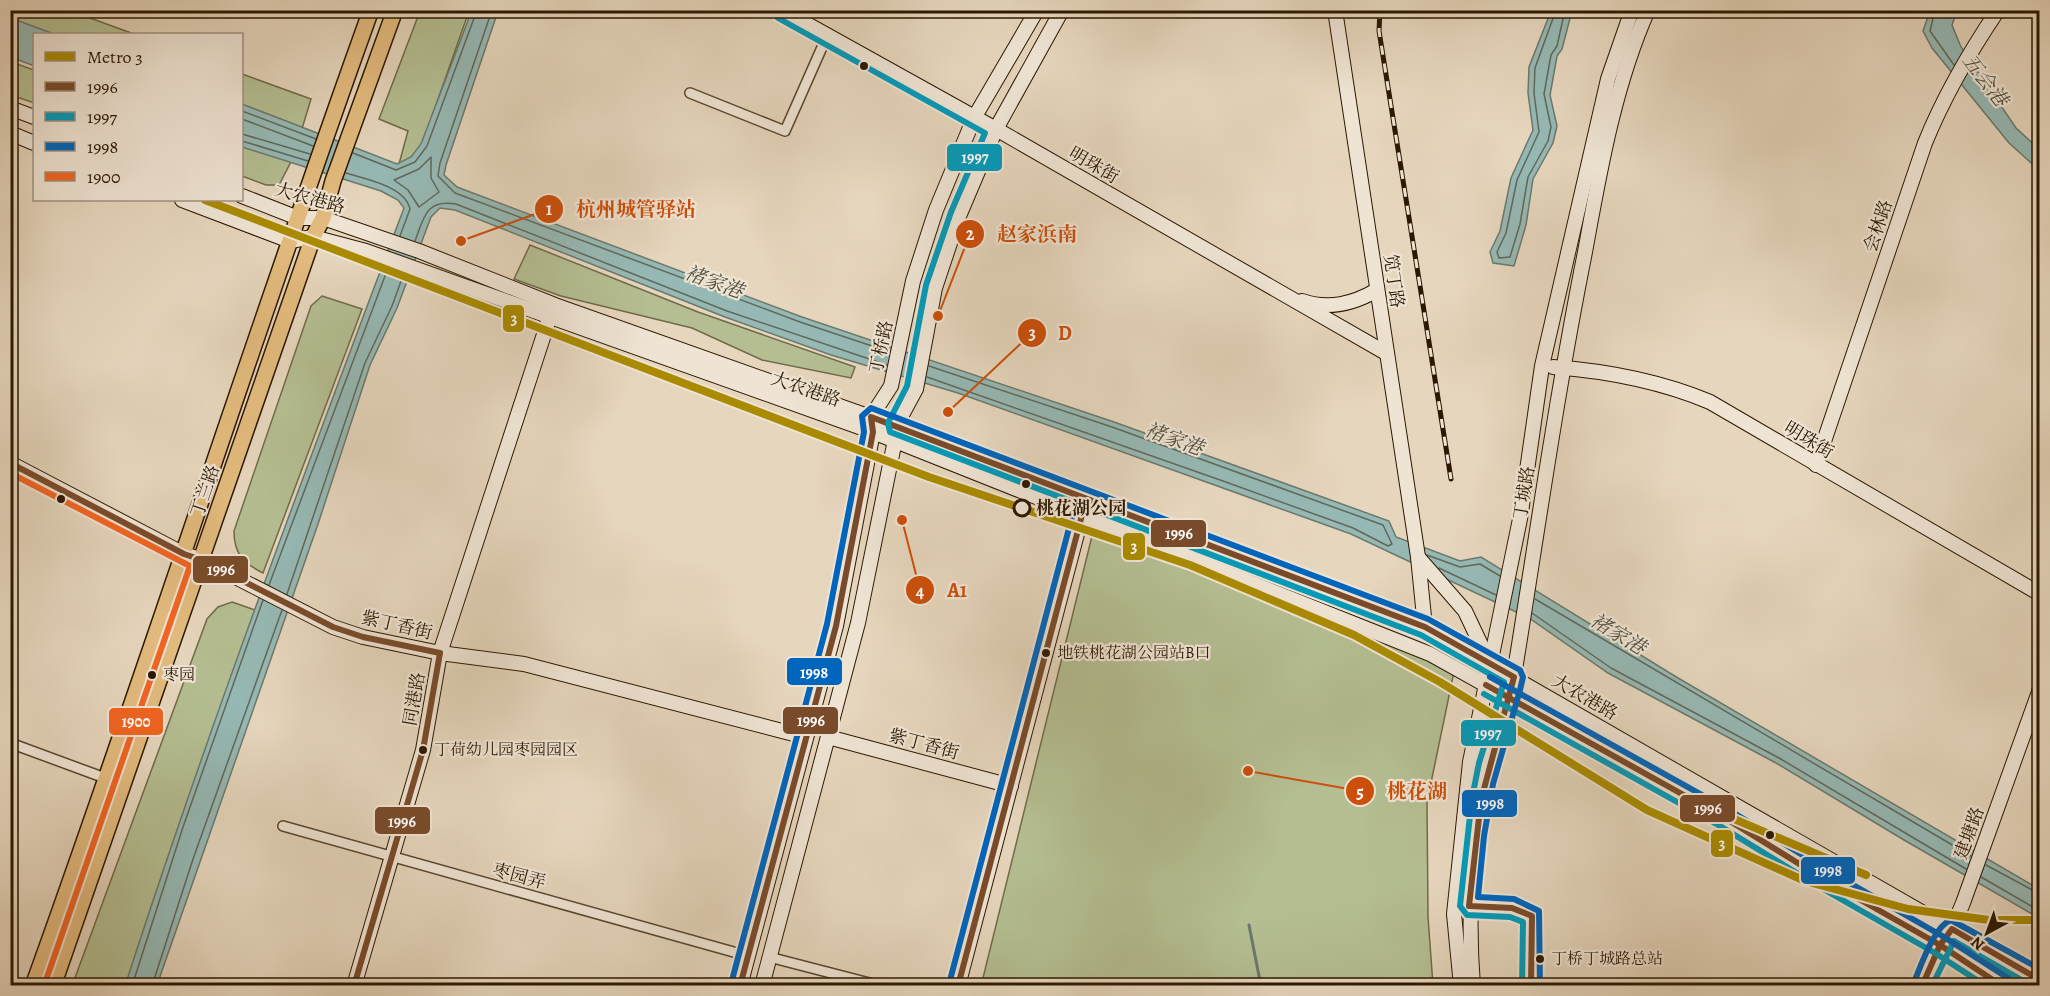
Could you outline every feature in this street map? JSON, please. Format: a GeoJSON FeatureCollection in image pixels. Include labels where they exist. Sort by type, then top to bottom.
{"type":"FeatureCollection","features":[{"type":"Feature","properties":{"kind":"main road","name":"丁兰路"},"geometry":{"type":"LineString","coordinates":[[33,986],[184,555],[311,176],[371,10]]}},
{"type":"Feature","properties":{"kind":"main road","name":"丁兰路"},"geometry":{"type":"LineString","coordinates":[[53,986],[313,237],[323,218],[333,181],[395,10]]}},
{"type":"Feature","properties":{"kind":"main road","name":"明珠街"},"geometry":{"type":"LineString","coordinates":[[782,10],[996,129],[1386,353]]}},
{"type":"Feature","properties":{"kind":"main road","name":"丁桥路"},"geometry":{"type":"LineString","coordinates":[[871,417],[891,386],[913,281],[936,210],[974,118],[1037,10]]}},
{"type":"Feature","properties":{"kind":"main road"},"geometry":{"type":"LineString","coordinates":[[762,986],[858,623],[896,426],[916,389],[935,288],[959,216],[996,129],[1062,10]]}},
{"type":"Feature","properties":{"kind":"main road","name":"笕丁路"},"geometry":{"type":"LineString","coordinates":[[1335,10],[1354,122],[1386,353],[1418,557],[1425,627]]}},
{"type":"Feature","properties":{"kind":"main road","name":"丁城路"},"geometry":{"type":"LineString","coordinates":[[1461,986],[1454,914],[1470,762],[1520,519],[1542,366],[1608,78],[1632,10]]}},
{"type":"Feature","properties":{"kind":"main road","name":"丁城路"},"geometry":{"type":"LineString","coordinates":[[1473,986],[1469,929],[1470,876],[1488,765],[1510,699],[1562,368],[1601,167],[1619,90],[1648,10]]}},
{"type":"Feature","properties":{"kind":"main road","name":"会林路"},"geometry":{"type":"LineString","coordinates":[[1816,465],[1925,143],[1938,112],[1964,64],[1998,10]]}},
{"type":"Feature","properties":{"kind":"main road"},"geometry":{"type":"LineString","coordinates":[[10,108],[33,117]]}},
{"type":"Feature","properties":{"kind":"main road"},"geometry":{"type":"LineString","coordinates":[[10,134],[33,143]]}},
{"type":"Feature","properties":{"kind":"main road","name":"大农港路"},"geometry":{"type":"LineString","coordinates":[[243,196],[298,218],[323,218],[419,251],[555,305],[896,426],[1425,627],[1952,928],[2040,981]]}},
{"type":"Feature","properties":{"kind":"main road"},"geometry":{"type":"LineString","coordinates":[[185,201],[290,241]]}},
{"type":"Feature","properties":{"kind":"main road","name":"大农港路"},"geometry":{"type":"LineString","coordinates":[[290,241],[313,237],[366,251],[549,319],[873,432],[1430,654],[1725,818],[1822,879],[1940,945],[2003,986]]}},
{"type":"Feature","properties":{"kind":"main road"},"geometry":{"type":"LineString","coordinates":[[1282,294],[1310,303],[1333,306],[1358,301],[1377,290]]}},
{"type":"Feature","properties":{"kind":"main road","name":"同港路"},"geometry":{"type":"LineString","coordinates":[[354,986],[423,750],[440,653],[549,319]]}},
{"type":"Feature","properties":{"kind":"main road","name":"明珠街"},"geometry":{"type":"LineString","coordinates":[[1542,366],[1642,380],[1677,388],[1710,402],[2040,594]]}},
{"type":"Feature","properties":{"kind":"main road"},"geometry":{"type":"LineString","coordinates":[[740,986],[836,626],[873,432],[871,417]]}},
{"type":"Feature","properties":{"kind":"main road","name":"紫丁香街"},"geometry":{"type":"LineString","coordinates":[[10,463],[184,555],[202,560],[258,587],[333,627],[363,637],[440,653],[525,663],[805,737]]}},
{"type":"Feature","properties":{"kind":"main road"},"geometry":{"type":"LineString","coordinates":[[958,986],[1082,515]]}},
{"type":"Feature","properties":{"kind":"main road"},"geometry":{"type":"LineString","coordinates":[[1418,557],[1465,611],[1491,666]]}},
{"type":"Feature","properties":{"kind":"main road","name":"建塘路"},"geometry":{"type":"LineString","coordinates":[[1922,986],[1940,945],[1952,928],[1963,903],[2040,689]]}},
{"type":"Feature","properties":{"kind":"main road","name":"紫丁香街"},"geometry":{"type":"LineString","coordinates":[[828,737],[1011,786]]}},
{"type":"Feature","properties":{"kind":"street"},"geometry":{"type":"LineString","coordinates":[[690,93],[785,130],[827,36]]}},
{"type":"Feature","properties":{"kind":"street"},"geometry":{"type":"LineString","coordinates":[[10,743],[105,778]]}},
{"type":"Feature","properties":{"kind":"street","name":"枣园弄"},"geometry":{"type":"LineString","coordinates":[[283,826],[390,858],[748,956]]}},
{"type":"Feature","properties":{"kind":"street"},"geometry":{"type":"LineString","coordinates":[[769,957],[881,986]]}},
{"type":"Feature","properties":{"kind":"green space"},"geometry":{"type":"Polygon","coordinates":[[[68,10],[131,33],[33,34],[11,30],[11,11],[68,10]]]}},
{"type":"Feature","properties":{"kind":"green space"},"geometry":{"type":"Polygon","coordinates":[[[420,11],[469,11],[416,162],[399,164],[408,131],[379,119],[420,11]]]}},
{"type":"Feature","properties":{"kind":"green space"},"geometry":{"type":"Polygon","coordinates":[[[11,62],[33,70],[33,103],[11,95],[11,62]]]}},
{"type":"Feature","properties":{"kind":"green space"},"geometry":{"type":"Polygon","coordinates":[[[243,74],[311,99],[301,132],[243,111],[243,74]]]}},
{"type":"Feature","properties":{"kind":"green space"},"geometry":{"type":"Polygon","coordinates":[[[243,139],[294,156],[279,185],[266,185],[243,176],[243,139]]]}},
{"type":"Feature","properties":{"kind":"green space"},"geometry":{"type":"Polygon","coordinates":[[[530,245],[698,312],[855,367],[851,378],[762,360],[692,328],[561,296],[514,279],[530,245]]]}},
{"type":"Feature","properties":{"kind":"green space"},"geometry":{"type":"Polygon","coordinates":[[[322,296],[362,309],[263,573],[241,557],[234,539],[234,531],[311,306],[322,296]]]}},
{"type":"Feature","properties":{"kind":"green space","name":"桃花湖公园"},"geometry":{"type":"Polygon","coordinates":[[[1093,532],[1455,667],[1427,802],[1428,917],[1433,985],[981,986],[1093,532]]]}},
{"type":"Feature","properties":{"kind":"green space"},"geometry":{"type":"Polygon","coordinates":[[[232,602],[255,610],[126,985],[72,986],[207,619],[218,607],[232,602]]]}},
{"type":"Feature","properties":{"kind":"water"},"geometry":{"type":"Polygon","coordinates":[[[472,10],[498,11],[446,165],[444,175],[457,187],[802,317],[1114,422],[1389,521],[1396,537],[1460,561],[1481,557],[1678,678],[2039,889],[2039,918],[1776,763],[1608,673],[1529,618],[1351,534],[958,393],[831,355],[725,317],[455,210],[440,208],[431,217],[397,308],[370,365],[318,524],[157,985],[125,986],[225,692],[404,208],[398,200],[381,191],[243,147],[243,104],[397,164],[411,157],[421,144],[472,10]]]}},
{"type":"Feature","properties":{"kind":"water"},"geometry":{"type":"Polygon","coordinates":[[[1551,11],[1572,11],[1562,49],[1557,56],[1550,95],[1557,126],[1553,143],[1533,179],[1526,225],[1514,266],[1493,263],[1490,252],[1500,231],[1511,178],[1533,130],[1528,93],[1529,67],[1551,11]]]}},
{"type":"Feature","properties":{"kind":"water"},"geometry":{"type":"Polygon","coordinates":[[[1930,11],[1957,11],[1952,25],[1961,47],[2016,128],[2039,149],[2039,170],[2009,143],[1932,48],[1923,31],[1930,11]]]}},
{"type":"Feature","properties":{"kind":"water"},"geometry":{"type":"Polygon","coordinates":[[[11,18],[51,33],[33,33],[33,66],[11,57],[11,18]]]}},
{"type":"Feature","properties":{"kind":"waterway"},"geometry":{"type":"LineString","coordinates":[[1249,925],[1260,981],[1257,986]]}},
{"type":"Feature","properties":{"kind":"railway"},"geometry":{"type":"LineString","coordinates":[[1380,10],[1379,31],[1451,479]]}},
{"type":"Feature","properties":{"kind":"metro line","name":"3"},"geometry":{"type":"LineString","coordinates":[[208,201],[929,477],[1190,565],[1354,635],[1440,682],[1647,810],[1805,881],[1908,909],[1989,920],[2040,920]]}},
{"type":"Feature","properties":{"kind":"metro line","name":"3"},"geometry":{"type":"LineString","coordinates":[[1694,802],[1866,875]]}},
{"type":"Feature","properties":{"kind":"transit line","name":"1997"},"geometry":{"type":"LineString","coordinates":[[778,18],[985,133],[951,212],[926,285],[907,386],[888,423],[890,432],[1421,635],[1504,682],[1479,763],[1472,798],[1460,906],[1467,915],[1510,917],[1523,922],[1522,986]]}},
{"type":"Feature","properties":{"kind":"transit line","name":"1998"},"geometry":{"type":"LineString","coordinates":[[731,984],[827,624],[864,432],[862,416],[871,408],[1428,619],[1520,670],[1523,677],[1520,690],[1493,784],[1484,836],[1478,897],[1514,899],[1539,911],[1540,986]]}},
{"type":"Feature","properties":{"kind":"transit line","name":"1996"},"geometry":{"type":"LineString","coordinates":[[740,986],[836,626],[873,432],[871,417],[1425,627],[1514,677],[1481,800],[1469,906],[1512,908],[1532,916],[1531,986]]}},
{"type":"Feature","properties":{"kind":"transit line","name":"1996"},"geometry":{"type":"LineString","coordinates":[[10,463],[184,554],[202,560],[333,627],[363,637],[440,653]]}},
{"type":"Feature","properties":{"kind":"transit line","name":"1900"},"geometry":{"type":"LineString","coordinates":[[10,473],[190,566],[45,983]]}},
{"type":"Feature","properties":{"kind":"transit line","name":"1998"},"geometry":{"type":"LineString","coordinates":[[949,984],[1073,513]]}},
{"type":"Feature","properties":{"kind":"transit line","name":"1996"},"geometry":{"type":"LineString","coordinates":[[958,986],[1082,515]]}},
{"type":"Feature","properties":{"kind":"transit line","name":"1996"},"geometry":{"type":"LineString","coordinates":[[354,986],[423,750],[440,653]]}},
{"type":"Feature","properties":{"kind":"transit line","name":"1998"},"geometry":{"type":"LineString","coordinates":[[1490,677],[1729,810],[1827,870],[1944,937],[2008,978]]}},
{"type":"Feature","properties":{"kind":"transit line","name":"1996"},"geometry":{"type":"LineString","coordinates":[[1486,685],[1725,818],[1822,878],[1940,945],[2002,986]]}},
{"type":"Feature","properties":{"kind":"transit line","name":"1997"},"geometry":{"type":"LineString","coordinates":[[1484,694],[1720,826],[1818,886],[1935,953],[1986,986]]}},
{"type":"Feature","properties":{"kind":"transit line","name":"1998"},"geometry":{"type":"LineString","coordinates":[[1914,982],[1934,938],[1939,930],[1951,920],[2040,969]]}},
{"type":"Feature","properties":{"kind":"transit line","name":"1996"},"geometry":{"type":"LineString","coordinates":[[1922,986],[1940,945],[1952,929],[2040,980]]}},
{"type":"Feature","properties":{"kind":"transit line","name":"1997"},"geometry":{"type":"LineString","coordinates":[[1932,986],[1954,941],[2032,986]]}},
{"type":"Feature","properties":{"kind":"place","name":"杭州城管驿站"},"geometry":{"type":"Point","coordinates":[461,241]}},
{"type":"Feature","properties":{"kind":"place","name":"赵家浜南"},"geometry":{"type":"Point","coordinates":[938,316]}},
{"type":"Feature","properties":{"kind":"place","name":"D"},"geometry":{"type":"Point","coordinates":[948,412]}},
{"type":"Feature","properties":{"kind":"place","name":"桃花湖公园"},"geometry":{"type":"Point","coordinates":[1022,508]}},
{"type":"Feature","properties":{"kind":"place","name":"A1"},"geometry":{"type":"Point","coordinates":[902,520]}},
{"type":"Feature","properties":{"kind":"place","name":"地铁桃花湖公园站B口"},"geometry":{"type":"Point","coordinates":[1046,653]}},
{"type":"Feature","properties":{"kind":"place","name":"枣园"},"geometry":{"type":"Point","coordinates":[152,675]}},
{"type":"Feature","properties":{"kind":"place","name":"丁荷幼儿园枣园园区"},"geometry":{"type":"Point","coordinates":[423,750]}},
{"type":"Feature","properties":{"kind":"place","name":"桃花湖"},"geometry":{"type":"Point","coordinates":[1248,771]}},
{"type":"Feature","properties":{"kind":"place","name":"丁桥丁城路总站"},"geometry":{"type":"Point","coordinates":[1540,959]}},
{"type":"Feature","properties":{"kind":"water label","name":"五会港"},"geometry":{"type":"Point","coordinates":[1985,80]}},
{"type":"Feature","properties":{"kind":"water label","name":"褚家港"},"geometry":{"type":"Point","coordinates":[714,282]}},
{"type":"Feature","properties":{"kind":"water label","name":"褚家港"},"geometry":{"type":"Point","coordinates":[1174,439]}},
{"type":"Feature","properties":{"kind":"water label","name":"褚家港"},"geometry":{"type":"Point","coordinates":[1618,634]}}]}
